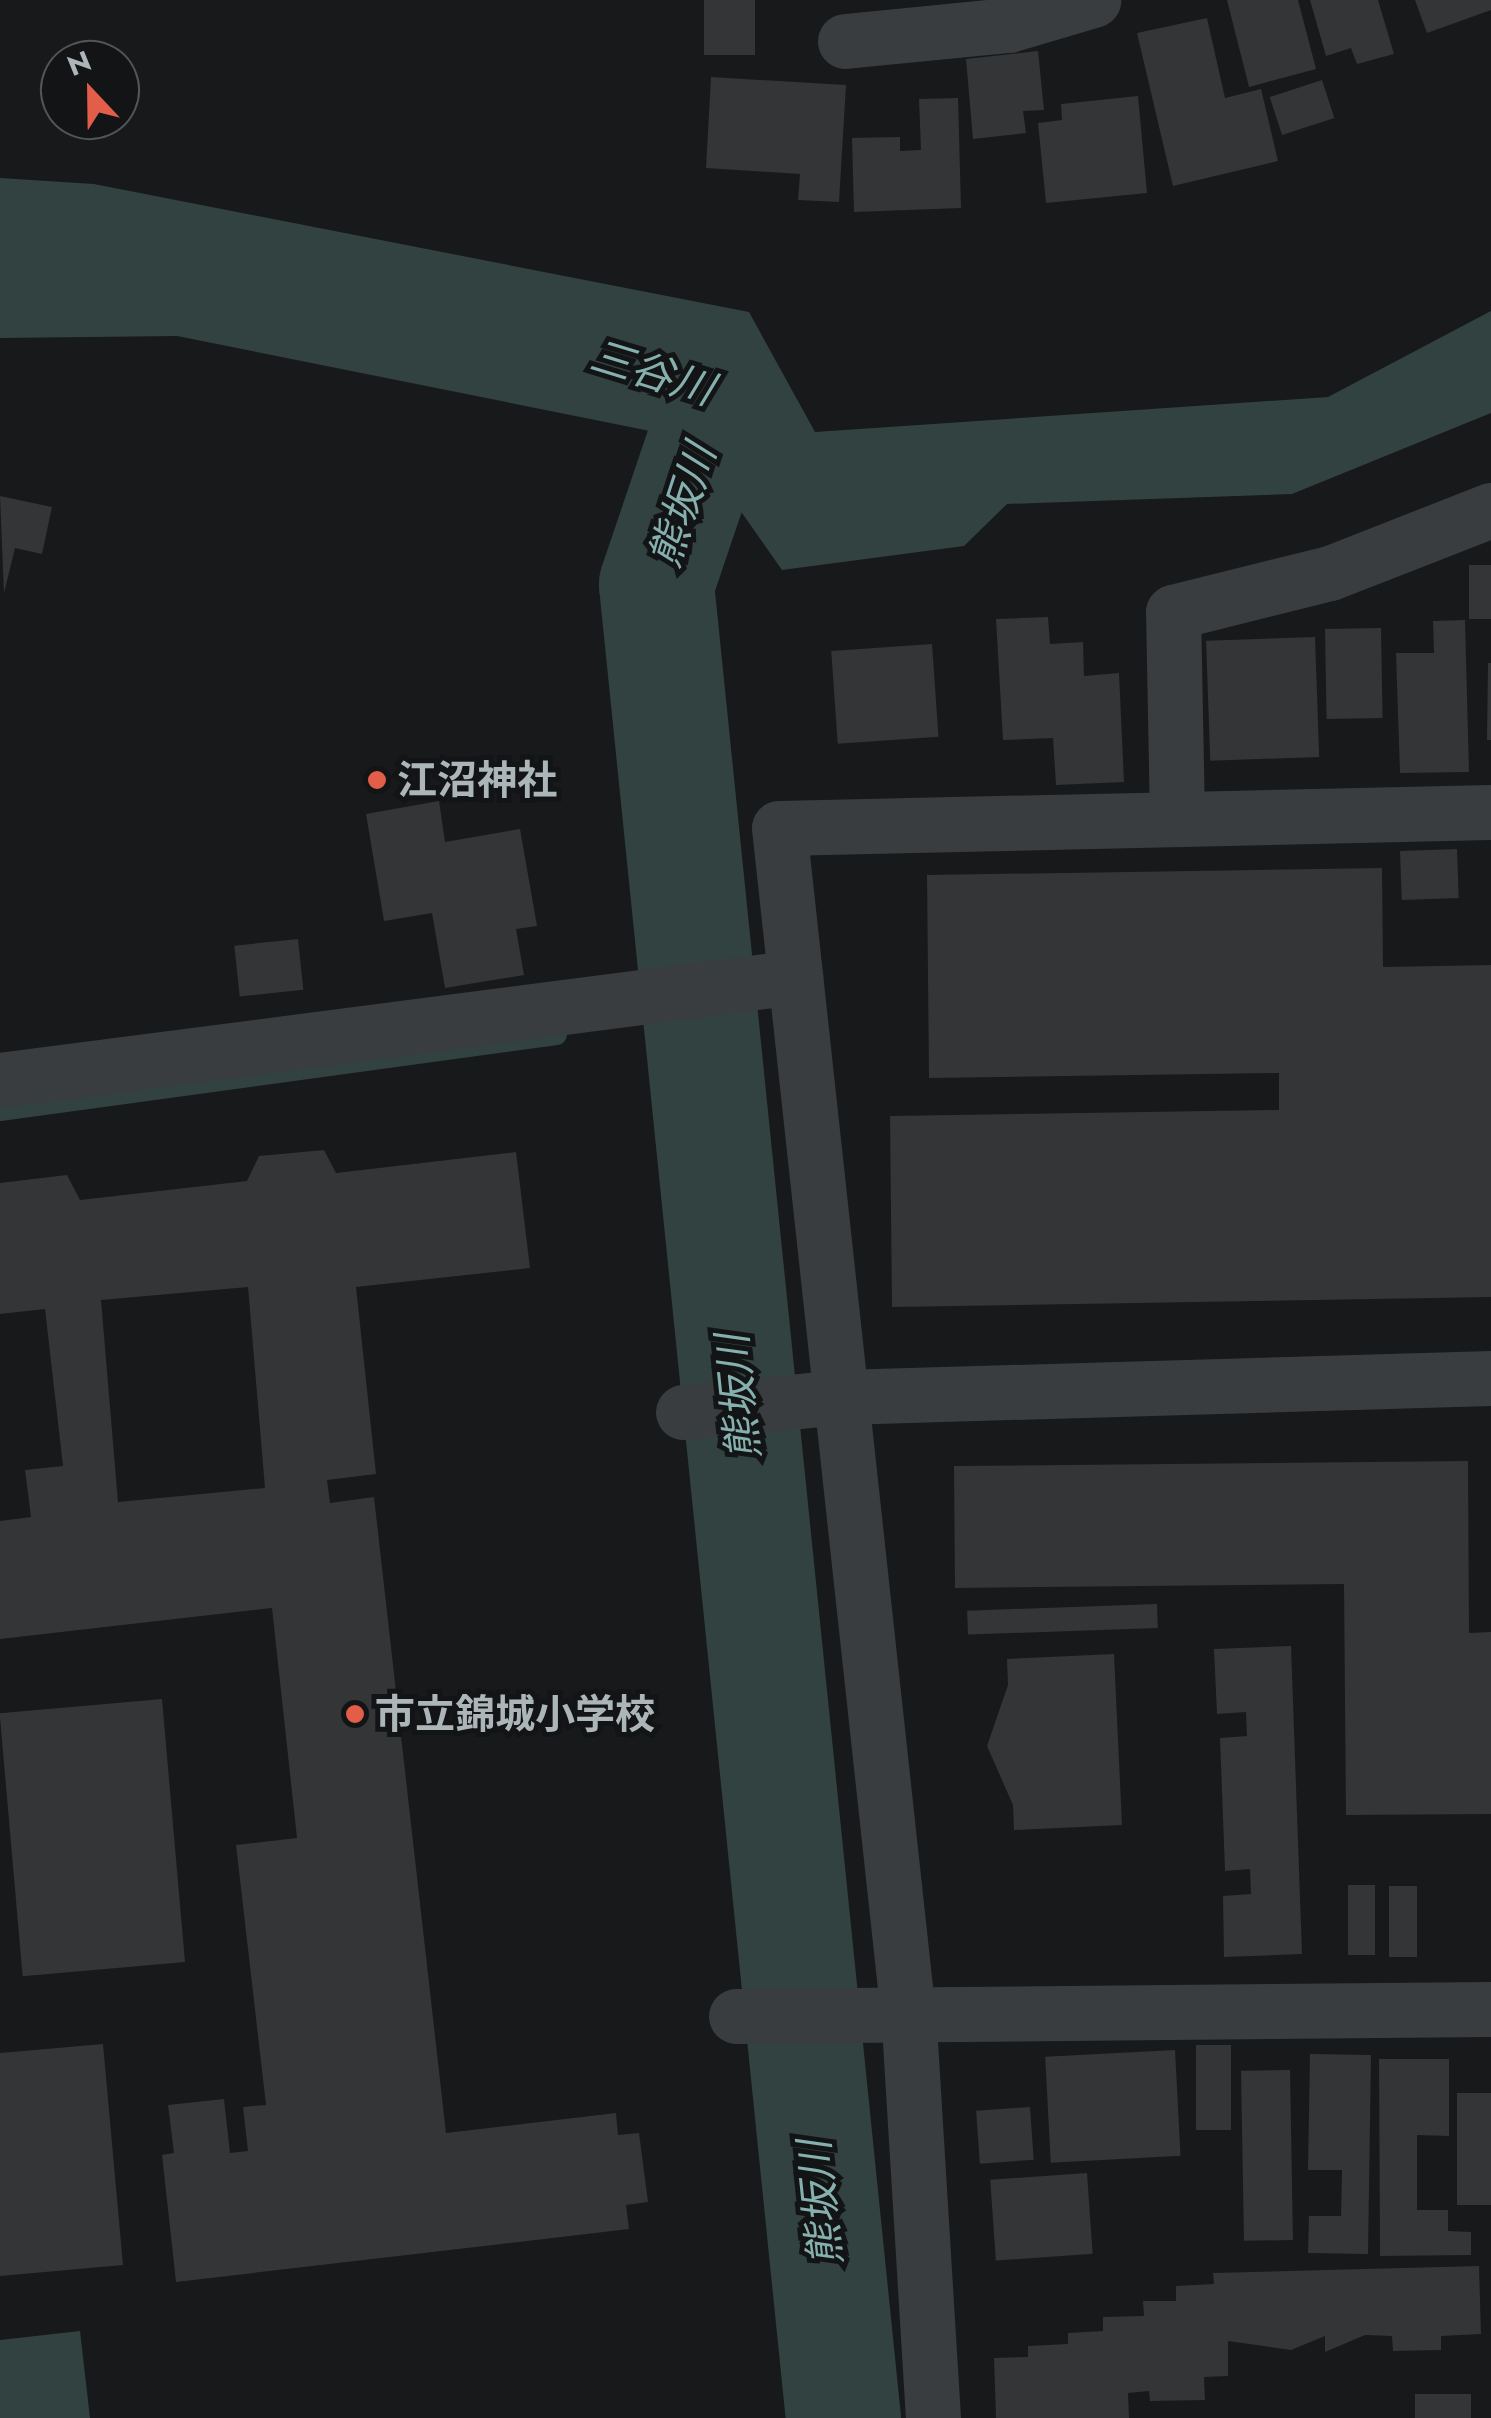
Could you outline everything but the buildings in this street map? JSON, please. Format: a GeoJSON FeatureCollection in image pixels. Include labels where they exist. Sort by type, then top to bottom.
{"type":"FeatureCollection","features":[{"type":"Feature","properties":{"kind":"street"},"geometry":{"type":"LineString","coordinates":[[844,41],[1008,25],[1094,0]]}},
{"type":"Feature","properties":{"kind":"street"},"geometry":{"type":"LineString","coordinates":[[1177,818],[1172,612],[1330,573],[1491,510]]}},
{"type":"Feature","properties":{"kind":"street"},"geometry":{"type":"LineString","coordinates":[[932,2418],[908,2015],[779,828],[1491,812]]}},
{"type":"Feature","properties":{"kind":"street"},"geometry":{"type":"LineString","coordinates":[[0,1080],[796,977]]}},
{"type":"Feature","properties":{"kind":"street"},"geometry":{"type":"LineString","coordinates":[[683,1412],[842,1397],[1491,1378]]}},
{"type":"Feature","properties":{"kind":"street"},"geometry":{"type":"LineString","coordinates":[[736,2016],[1491,2008]]}},
{"type":"Feature","properties":{"kind":"water","name":"三谷川"},"geometry":{"type":"Polygon","coordinates":[[[0,178],[94,184],[749,312],[815,432],[1328,397],[1491,311],[1491,413],[1292,494],[1007,504],[964,546],[782,570],[690,439],[177,336],[0,338],[0,178]]]}},
{"type":"Feature","properties":{"kind":"water"},"geometry":{"type":"Polygon","coordinates":[[[80,2331],[90,2418],[0,2418],[0,2340],[80,2331]]]}},
{"type":"Feature","properties":{"kind":"waterway","name":"熊坂川"},"geometry":{"type":"LineString","coordinates":[[723,386],[656,584],[843,2418]]}},
{"type":"Feature","properties":{"kind":"waterway"},"geometry":{"type":"LineString","coordinates":[[0,1111],[557,1035]]}},
{"type":"Feature","properties":{"kind":"place","name":"江沼神社"},"geometry":{"type":"Point","coordinates":[377,780]}},
{"type":"Feature","properties":{"kind":"place","name":"市立錦城小学校"},"geometry":{"type":"Point","coordinates":[355,1714]}}]}
